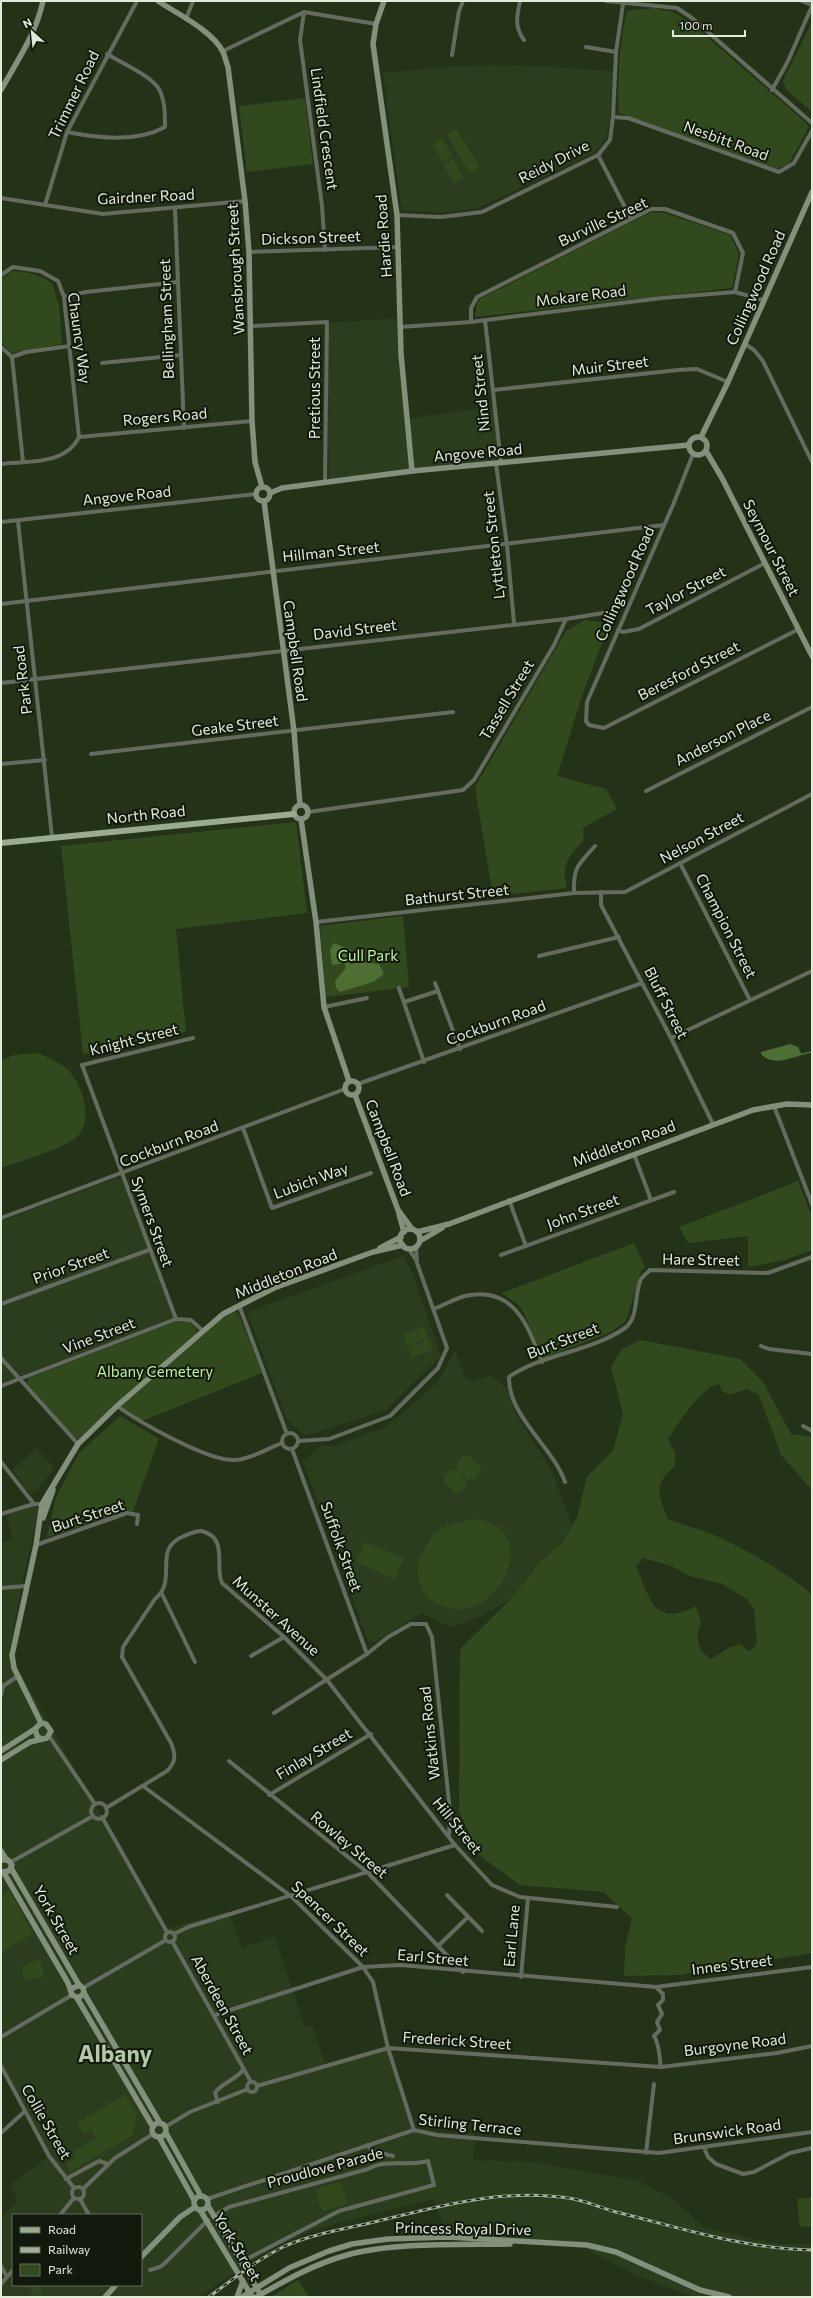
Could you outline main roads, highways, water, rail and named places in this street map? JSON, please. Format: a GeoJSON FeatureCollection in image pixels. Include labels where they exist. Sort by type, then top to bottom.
{"type":"FeatureCollection","features":[{"type":"Feature","properties":{"kind":"main road"},"geometry":{"type":"LineString","coordinates":[[1,90],[32,35],[43,1]]}},
{"type":"Feature","properties":{"kind":"main road","name":"Wansbrough Street"},"geometry":{"type":"LineString","coordinates":[[158,1],[186,19],[214,40],[223,51],[228,66],[245,201],[252,326],[252,421],[255,462],[262,487]]}},
{"type":"Feature","properties":{"kind":"main road","name":"Hardie Road"},"geometry":{"type":"LineString","coordinates":[[384,1],[376,24],[373,44],[397,214],[402,376],[412,471]]}},
{"type":"Feature","properties":{"kind":"main road","name":"Collingwood Road"},"geometry":{"type":"LineString","coordinates":[[701,437],[728,382],[812,192]]}},
{"type":"Feature","properties":{"kind":"main road"},"geometry":{"type":"LineString","coordinates":[[701,437],[705,440],[707,445],[706,451],[700,455],[693,454],[689,445],[691,440],[701,437]]}},
{"type":"Feature","properties":{"kind":"main road","name":"Angove Road"},"geometry":{"type":"LineString","coordinates":[[270,493],[282,488],[326,481],[412,471],[689,445]]}},
{"type":"Feature","properties":{"kind":"main road","name":"Seymour Street"},"geometry":{"type":"LineString","coordinates":[[706,451],[722,478],[812,656]]}},
{"type":"Feature","properties":{"kind":"main road"},"geometry":{"type":"LineString","coordinates":[[262,487],[267,488],[270,493],[270,497],[264,501],[258,500],[256,494],[262,487]]}},
{"type":"Feature","properties":{"kind":"main road","name":"Campbell Road"},"geometry":{"type":"LineString","coordinates":[[264,501],[294,731],[300,805]]}},
{"type":"Feature","properties":{"kind":"main road"},"geometry":{"type":"LineString","coordinates":[[300,805],[306,807],[308,812],[306,817],[301,819],[296,818],[294,814],[296,807],[300,805]]}},
{"type":"Feature","properties":{"kind":"main road","name":"North Road"},"geometry":{"type":"LineString","coordinates":[[1,843],[294,814]]}},
{"type":"Feature","properties":{"kind":"main road"},"geometry":{"type":"LineString","coordinates":[[301,819],[316,922],[324,1007],[349,1081]]}},
{"type":"Feature","properties":{"kind":"main road"},"geometry":{"type":"LineString","coordinates":[[349,1081],[354,1081],[358,1084],[359,1089],[355,1095],[348,1094],[345,1089],[346,1084],[349,1081]]}},
{"type":"Feature","properties":{"kind":"main road","name":"Campbell Road"},"geometry":{"type":"LineString","coordinates":[[355,1095],[398,1210],[405,1247]]}},
{"type":"Feature","properties":{"kind":"main road","name":"Middleton Road"},"geometry":{"type":"LineString","coordinates":[[41,1723],[12,1662],[12,1655],[36,1545],[42,1504],[58,1475],[78,1444],[117,1406],[222,1314],[239,1304],[274,1288],[373,1252],[405,1247],[418,1243],[449,1224],[713,1124],[754,1110],[774,1106],[812,1105]]}},
{"type":"Feature","properties":{"kind":"main road","name":"Campbell Road"},"geometry":{"type":"LineString","coordinates":[[398,1210],[415,1231],[418,1243]]}},
{"type":"Feature","properties":{"kind":"main road","name":"Middleton Road"},"geometry":{"type":"LineString","coordinates":[[373,1252],[402,1234],[449,1224]]}},
{"type":"Feature","properties":{"kind":"main road","name":"Middleton Road"},"geometry":{"type":"LineString","coordinates":[[39,1527],[58,1475]]}},
{"type":"Feature","properties":{"kind":"main road"},"geometry":{"type":"LineString","coordinates":[[1,1751],[35,1729],[41,1723],[49,1725],[51,1730],[49,1736],[30,1742],[1,1760]]}},
{"type":"Feature","properties":{"kind":"main road"},"geometry":{"type":"LineString","coordinates":[[35,1729],[36,1734],[41,1739]]}},
{"type":"Feature","properties":{"kind":"main road","name":"York Street"},"geometry":{"type":"LineString","coordinates":[[1,1851],[164,2128],[201,2196]]}},
{"type":"Feature","properties":{"kind":"main road","name":"York Street"},"geometry":{"type":"LineString","coordinates":[[7,1862],[3,1872],[194,2200]]}},
{"type":"Feature","properties":{"kind":"main road"},"geometry":{"type":"LineString","coordinates":[[82,1989],[82,1997],[73,1994],[82,1989]]}},
{"type":"Feature","properties":{"kind":"main road"},"geometry":{"type":"LineString","coordinates":[[155,2133],[164,2128]]}},
{"type":"Feature","properties":{"kind":"main road"},"geometry":{"type":"LineString","coordinates":[[155,2133],[164,2128]]}},
{"type":"Feature","properties":{"kind":"main road"},"geometry":{"type":"LineString","coordinates":[[201,2196],[207,2199],[208,2206],[200,2210],[195,2207],[194,2200],[201,2196]]}},
{"type":"Feature","properties":{"kind":"main road","name":"York Street"},"geometry":{"type":"LineString","coordinates":[[208,2206],[245,2271]]}},
{"type":"Feature","properties":{"kind":"main road"},"geometry":{"type":"LineString","coordinates":[[142,2256],[180,2217],[195,2207]]}},
{"type":"Feature","properties":{"kind":"main road","name":"York Street"},"geometry":{"type":"LineString","coordinates":[[200,2210],[208,2220],[251,2295]]}},
{"type":"Feature","properties":{"kind":"main road"},"geometry":{"type":"LineString","coordinates":[[208,2220],[214,2216]]}},
{"type":"Feature","properties":{"kind":"main road"},"geometry":{"type":"LineString","coordinates":[[447,2237],[447,2245]]}},
{"type":"Feature","properties":{"kind":"main road","name":"Princess Royal Drive"},"geometry":{"type":"LineString","coordinates":[[242,2297],[251,2295],[257,2288],[270,2279],[308,2259],[352,2244],[388,2239],[447,2237],[587,2245],[616,2252],[700,2290],[729,2297]]}},
{"type":"Feature","properties":{"kind":"main road","name":"Princess Royal Drive"},"geometry":{"type":"LineString","coordinates":[[245,2271],[257,2288],[258,2296],[293,2275],[348,2255],[382,2248],[559,2243]]}},
{"type":"Feature","properties":{"kind":"main road"},"geometry":{"type":"LineString","coordinates":[[234,2266],[241,2262]]}},
{"type":"Feature","properties":{"kind":"main road"},"geometry":{"type":"LineString","coordinates":[[249,2276],[261,2282],[270,2279]]}},
{"type":"Feature","properties":{"kind":"main road"},"geometry":{"type":"LineString","coordinates":[[237,2297],[243,2281]]}},
{"type":"Feature","properties":{"kind":"main road"},"geometry":{"type":"LineString","coordinates":[[105,2297],[115,2286]]}},
{"type":"Feature","properties":{"kind":"waterway"},"geometry":{"type":"LineString","coordinates":[[802,1054],[812,1052]]}},
{"type":"Feature","properties":{"kind":"railway"},"geometry":{"type":"LineString","coordinates":[[209,2297],[265,2257],[285,2246],[307,2238],[423,2210],[473,2200],[523,2195],[574,2199],[616,2212],[738,2242],[787,2249],[812,2250]]}},
{"type":"Feature","properties":{"kind":"district","name":"Albany"},"geometry":{"type":"Point","coordinates":[115,2054]}},
{"type":"Feature","properties":{"kind":"park label","name":"Cull Park"},"geometry":{"type":"Point","coordinates":[368,956]}},
{"type":"Feature","properties":{"kind":"park label","name":"Albany Cemetery"},"geometry":{"type":"Point","coordinates":[155,1372]}}]}
